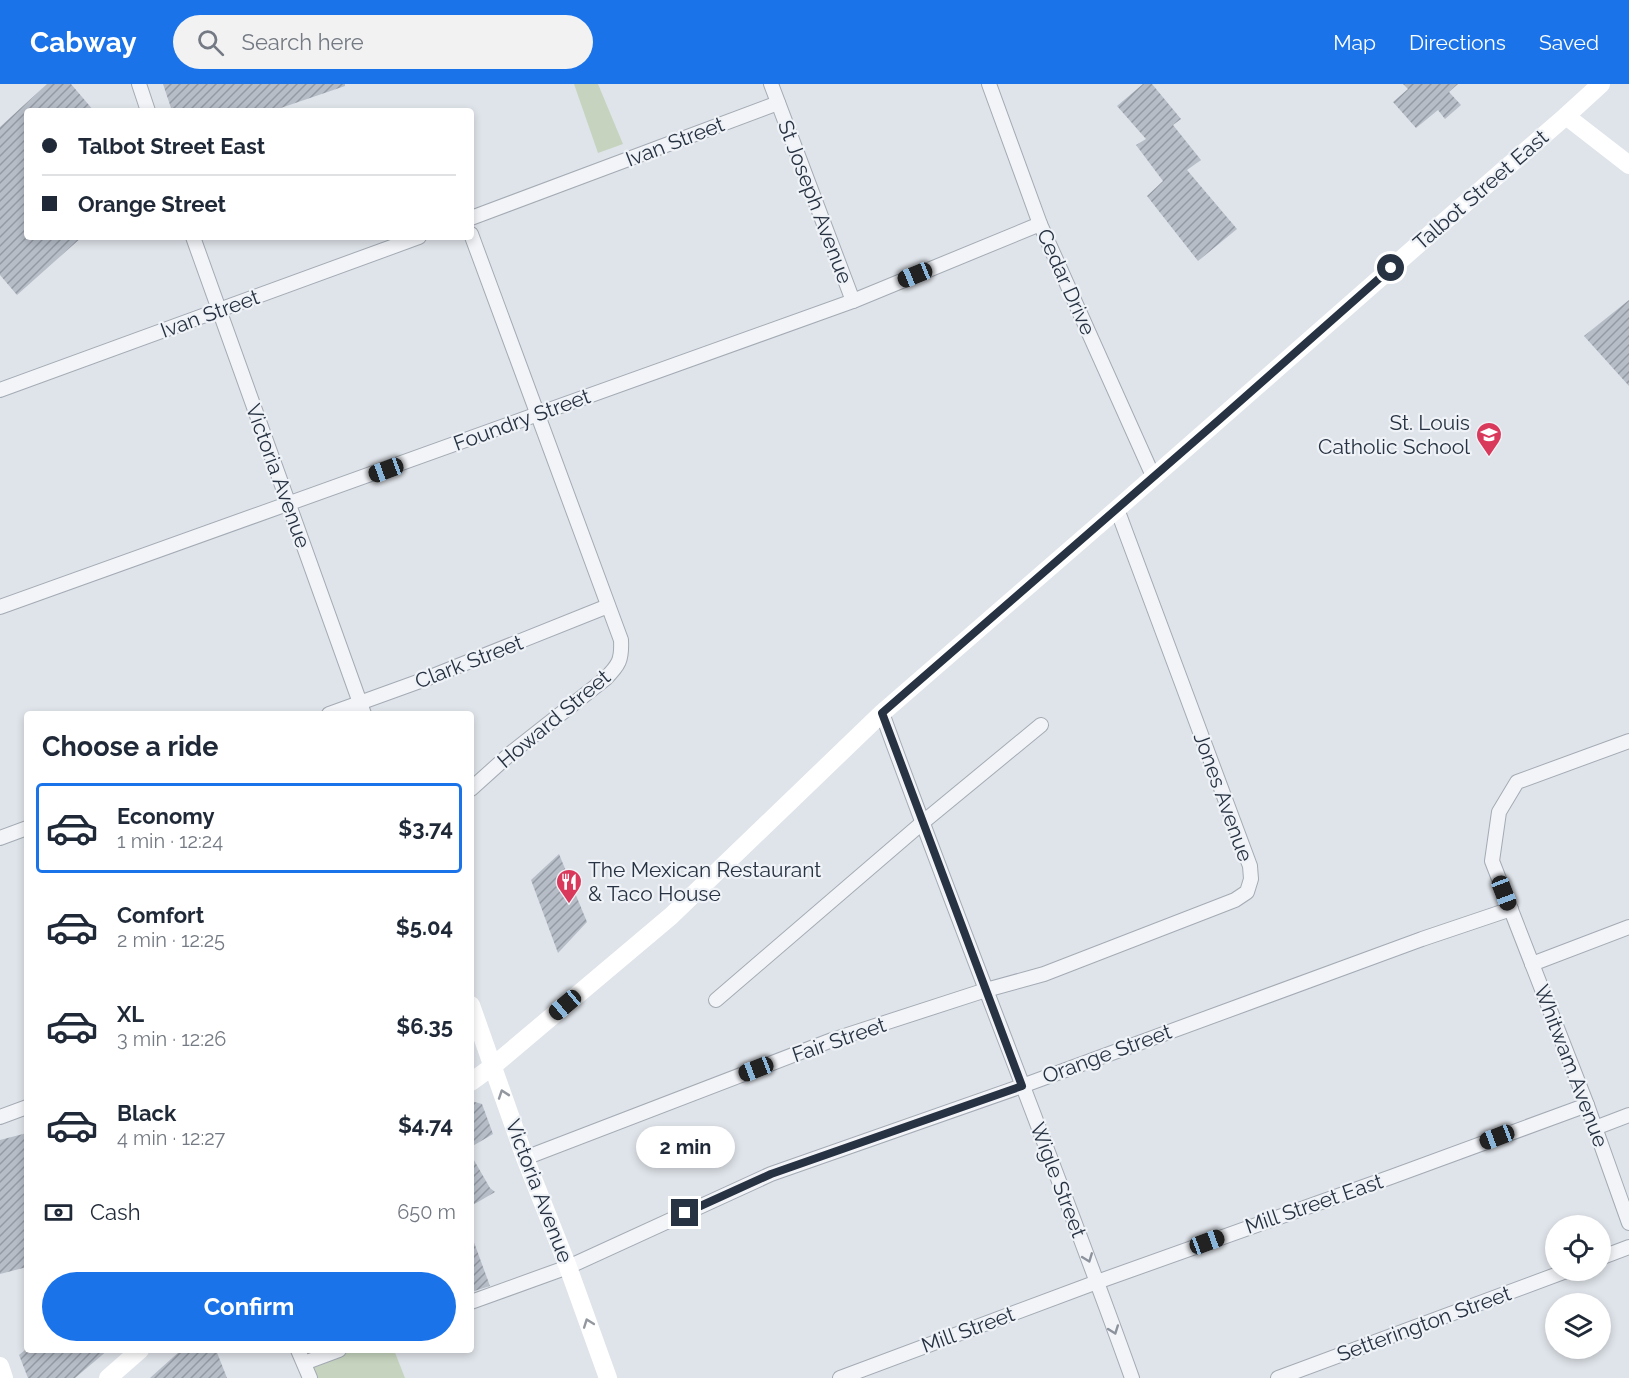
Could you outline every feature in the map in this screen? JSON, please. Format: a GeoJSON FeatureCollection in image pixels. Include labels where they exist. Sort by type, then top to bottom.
{"type":"FeatureCollection","features":[{"type":"Feature","properties":{"kind":"main road","name":"Talbot Street East"},"geometry":{"type":"LineString","coordinates":[[474,1080],[670,916],[882,713],[1601,84]]}},
{"type":"Feature","properties":{"kind":"main road"},"geometry":{"type":"LineString","coordinates":[[1566,117],[1629,165]]}},
{"type":"Feature","properties":{"kind":"main road","name":"Victoria Avenue"},"geometry":{"type":"LineString","coordinates":[[474,1013],[525,1158],[608,1378]]}},
{"type":"Feature","properties":{"kind":"main road"},"geometry":{"type":"LineString","coordinates":[[108,1378],[137,1353]]}},
{"type":"Feature","properties":{"kind":"main road"},"geometry":{"type":"LineString","coordinates":[[0,1366],[4,1378]]}},
{"type":"Feature","properties":{"kind":"street"},"geometry":{"type":"LineString","coordinates":[[139,84],[147,108]]}},
{"type":"Feature","properties":{"kind":"street","name":"St Joseph Avenue"},"geometry":{"type":"LineString","coordinates":[[771,84],[853,301]]}},
{"type":"Feature","properties":{"kind":"street","name":"Cedar Drive"},"geometry":{"type":"LineString","coordinates":[[989,84],[1040,224],[1153,476]]}},
{"type":"Feature","properties":{"kind":"street","name":"Ivan Street"},"geometry":{"type":"LineString","coordinates":[[474,217],[778,103]]}},
{"type":"Feature","properties":{"kind":"street","name":"Foundry Street"},"geometry":{"type":"LineString","coordinates":[[0,607],[853,301],[1040,224]]}},
{"type":"Feature","properties":{"kind":"street","name":"Victoria Avenue"},"geometry":{"type":"LineString","coordinates":[[194,240],[362,708]]}},
{"type":"Feature","properties":{"kind":"street","name":"Ivan Street"},"geometry":{"type":"LineString","coordinates":[[0,390],[411,240]]}},
{"type":"Feature","properties":{"kind":"street","name":"Howard Street"},"geometry":{"type":"LineString","coordinates":[[473,240],[621,640],[622,656],[617,667],[595,688],[511,753],[474,786]]}},
{"type":"Feature","properties":{"kind":"street","name":"Jones Avenue"},"geometry":{"type":"LineString","coordinates":[[986,990],[1044,974],[1235,900],[1247,892],[1251,879],[1250,866],[1117,509]]}},
{"type":"Feature","properties":{"kind":"street","name":"Clark Street"},"geometry":{"type":"LineString","coordinates":[[346,711],[362,708],[423,680],[608,606]]}},
{"type":"Feature","properties":{"kind":"street","name":"Wigle Street"},"geometry":{"type":"LineString","coordinates":[[882,713],[1132,1378]]}},
{"type":"Feature","properties":{"kind":"street"},"geometry":{"type":"LineString","coordinates":[[716,1000],[922,823],[1041,725]]}},
{"type":"Feature","properties":{"kind":"street"},"geometry":{"type":"LineString","coordinates":[[1510,909],[1492,861],[1499,812],[1517,782],[1629,741]]}},
{"type":"Feature","properties":{"kind":"street"},"geometry":{"type":"LineString","coordinates":[[0,838],[24,829]]}},
{"type":"Feature","properties":{"kind":"street","name":"Whitwam Avenue"},"geometry":{"type":"LineString","coordinates":[[1510,909],[1587,1105],[1629,1223]]}},
{"type":"Feature","properties":{"kind":"street","name":"Orange Street"},"geometry":{"type":"LineString","coordinates":[[474,1301],[568,1267],[771,1174],[1022,1086],[1422,939],[1510,909]]}},
{"type":"Feature","properties":{"kind":"street"},"geometry":{"type":"LineString","coordinates":[[1532,964],[1629,927]]}},
{"type":"Feature","properties":{"kind":"street","name":"Fair Street"},"geometry":{"type":"LineString","coordinates":[[525,1158],[832,1040],[986,990]]}},
{"type":"Feature","properties":{"kind":"street","name":"Mill Street East"},"geometry":{"type":"LineString","coordinates":[[1097,1282],[1587,1105]]}},
{"type":"Feature","properties":{"kind":"street"},"geometry":{"type":"LineString","coordinates":[[0,1117],[24,1108]]}},
{"type":"Feature","properties":{"kind":"street"},"geometry":{"type":"LineString","coordinates":[[1595,1128],[1629,1115]]}},
{"type":"Feature","properties":{"kind":"street"},"geometry":{"type":"LineString","coordinates":[[1611,1254],[1629,1247]]}},
{"type":"Feature","properties":{"kind":"street","name":"Setterington Street"},"geometry":{"type":"LineString","coordinates":[[1278,1378],[1545,1279]]}},
{"type":"Feature","properties":{"kind":"street","name":"Mill Street"},"geometry":{"type":"LineString","coordinates":[[840,1378],[1097,1282]]}},
{"type":"Feature","properties":{"kind":"street"},"geometry":{"type":"LineString","coordinates":[[310,1378],[301,1356],[320,1353]]}},
{"type":"Feature","properties":{"kind":"green space"},"geometry":{"type":"Polygon","coordinates":[[[574,84],[598,84],[623,144],[598,153],[574,84]]]}},
{"type":"Feature","properties":{"kind":"green space"},"geometry":{"type":"Polygon","coordinates":[[[331,1353],[395,1353],[405,1378],[310,1378],[304,1363],[331,1353]]]}},
{"type":"Feature","properties":{"kind":"building"},"geometry":{"type":"Polygon","coordinates":[[[47,84],[71,84],[91,108],[24,108],[24,240],[79,240],[17,295],[0,275],[0,127],[47,84]]]}},
{"type":"Feature","properties":{"kind":"building"},"geometry":{"type":"Polygon","coordinates":[[[163,84],[345,84],[345,86],[281,108],[171,108],[163,84]]]}},
{"type":"Feature","properties":{"kind":"building"},"geometry":{"type":"Polygon","coordinates":[[[1143,84],[1152,84],[1181,119],[1173,125],[1201,160],[1187,170],[1237,229],[1198,261],[1147,196],[1163,181],[1136,145],[1146,139],[1117,106],[1143,84]]]}},
{"type":"Feature","properties":{"kind":"building"},"geometry":{"type":"Polygon","coordinates":[[[1403,84],[1458,84],[1449,92],[1461,105],[1445,119],[1438,110],[1416,128],[1393,102],[1408,89],[1403,84]]]}},
{"type":"Feature","properties":{"kind":"building"},"geometry":{"type":"Polygon","coordinates":[[[1629,300],[1629,386],[1584,336],[1629,300]]]}},
{"type":"Feature","properties":{"kind":"building"},"geometry":{"type":"Polygon","coordinates":[[[559,854],[587,922],[558,953],[531,880],[559,854]]]}},
{"type":"Feature","properties":{"kind":"building"},"geometry":{"type":"Polygon","coordinates":[[[474,1102],[482,1104],[493,1134],[474,1145],[474,1102]]]}},
{"type":"Feature","properties":{"kind":"building"},"geometry":{"type":"Polygon","coordinates":[[[24,1134],[24,1268],[0,1274],[0,1140],[24,1134]]]}},
{"type":"Feature","properties":{"kind":"building"},"geometry":{"type":"Polygon","coordinates":[[[474,1160],[490,1188],[495,1192],[474,1204],[474,1160]]]}},
{"type":"Feature","properties":{"kind":"building"},"geometry":{"type":"Polygon","coordinates":[[[474,1242],[490,1286],[474,1291],[474,1242]]]}},
{"type":"Feature","properties":{"kind":"building"},"geometry":{"type":"Polygon","coordinates":[[[24,1351],[24,1353],[104,1353],[75,1378],[28,1378],[19,1355],[24,1351]]]}},
{"type":"Feature","properties":{"kind":"building"},"geometry":{"type":"Polygon","coordinates":[[[178,1353],[217,1353],[227,1378],[150,1378],[178,1353]]]}},
{"type":"Feature","properties":{"kind":"place","name":"St. Louis Catholic School"},"geometry":{"type":"Point","coordinates":[1489,458]}},
{"type":"Feature","properties":{"kind":"place","name":"The Mexican Restaurant & Taco House"},"geometry":{"type":"Point","coordinates":[569,905]}},
{"type":"Feature","properties":{"kind":"route"},"geometry":{"type":"LineString","coordinates":[[685,1213],[771,1174],[1022,1086],[882,713],[1391,268]]}}]}
